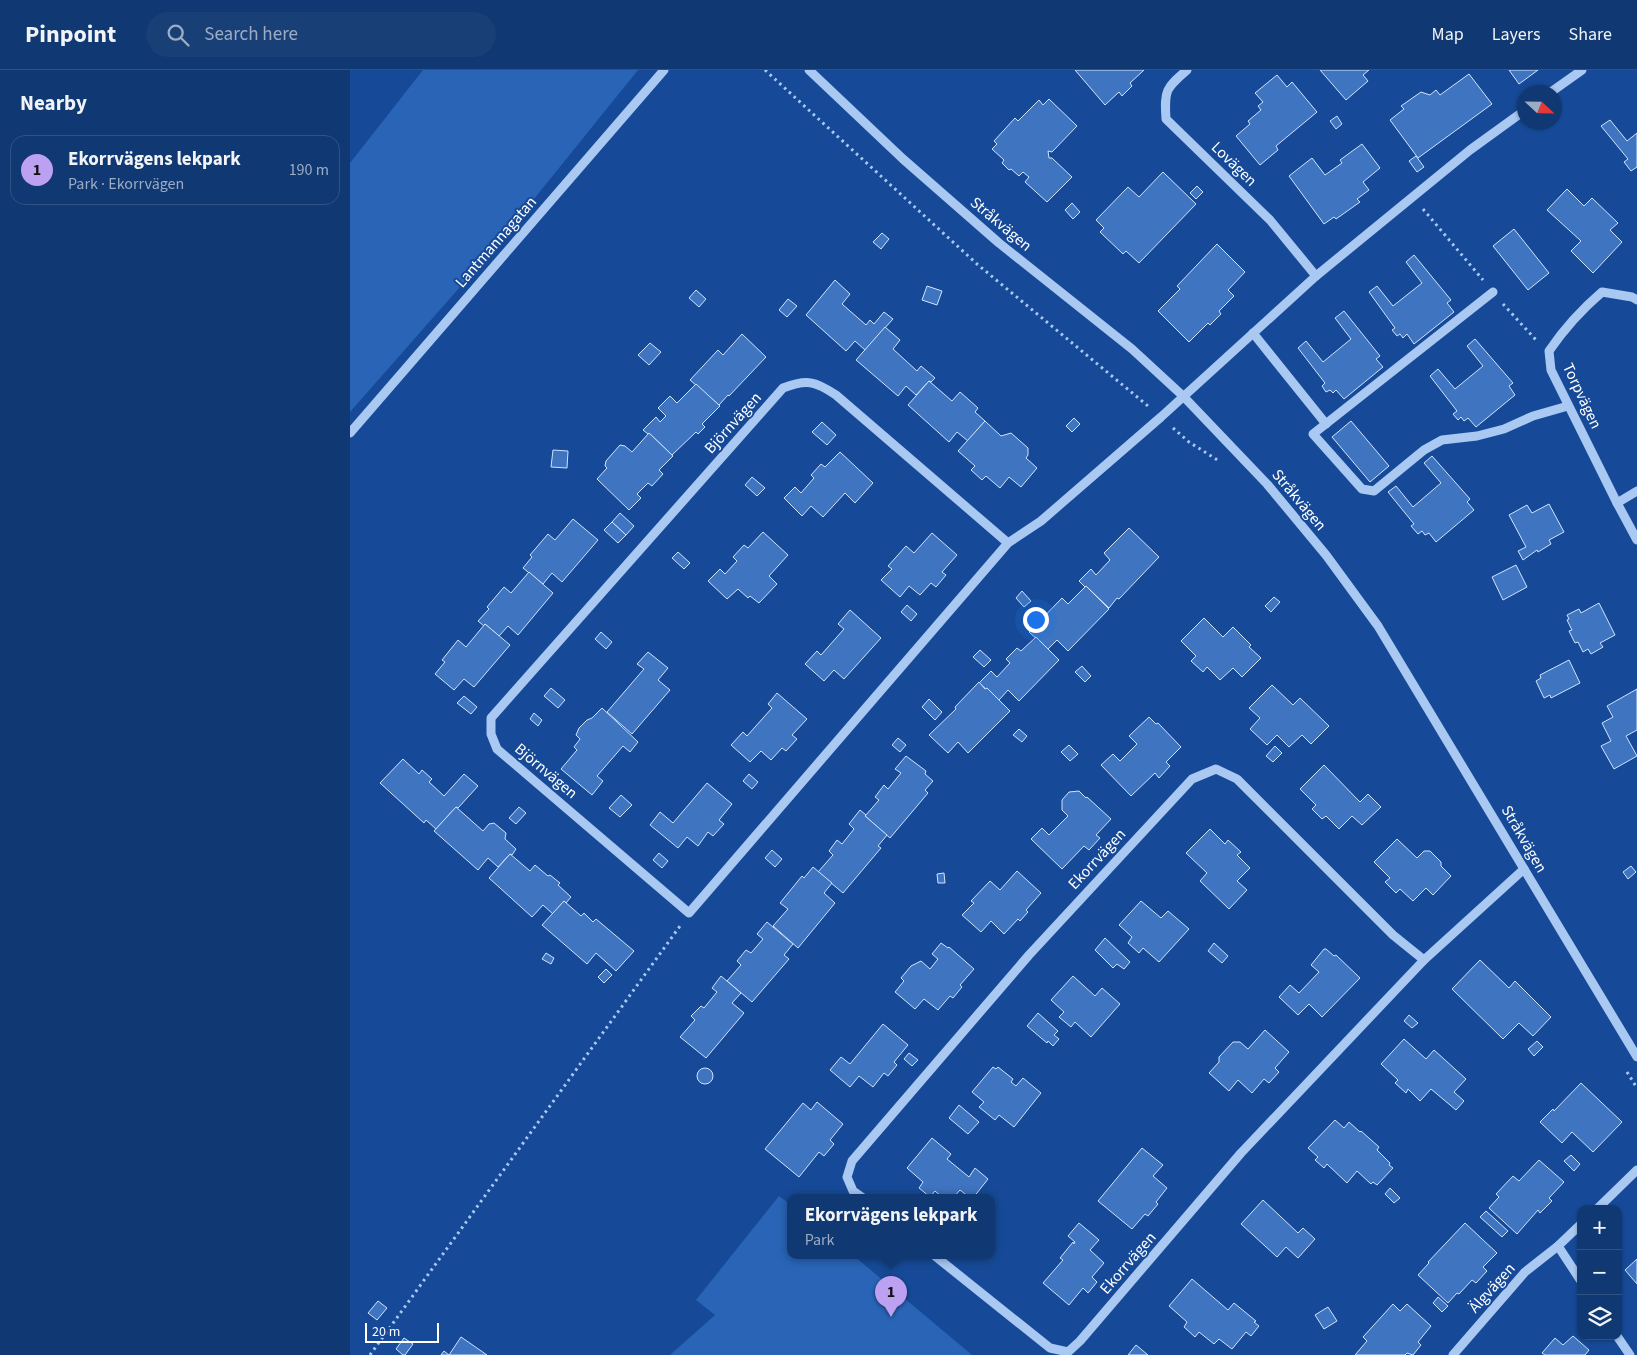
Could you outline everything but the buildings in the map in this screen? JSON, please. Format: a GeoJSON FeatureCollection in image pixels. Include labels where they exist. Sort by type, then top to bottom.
{"type":"FeatureCollection","features":[{"type":"Feature","properties":{"kind":"street","name":"Lantmannagatan"},"geometry":{"type":"LineString","coordinates":[[350,433],[664,70]]}},
{"type":"Feature","properties":{"kind":"street","name":"Stråkvägen"},"geometry":{"type":"LineString","coordinates":[[810,70],[903,159],[999,243],[1132,350],[1184,396],[1273,491],[1326,555],[1378,626],[1479,791],[1637,1057]]}},
{"type":"Feature","properties":{"kind":"street","name":"Lovägen"},"geometry":{"type":"LineString","coordinates":[[1187,70],[1172,83],[1165,98],[1166,119],[1270,220],[1316,276]]}},
{"type":"Feature","properties":{"kind":"street"},"geometry":{"type":"LineString","coordinates":[[1561,85],[1582,70]]}},
{"type":"Feature","properties":{"kind":"street"},"geometry":{"type":"LineString","coordinates":[[689,913],[1008,543],[1041,521],[1184,396],[1316,276],[1470,150],[1517,116]]}},
{"type":"Feature","properties":{"kind":"street"},"geometry":{"type":"LineString","coordinates":[[1493,292],[1313,434],[1362,489],[1374,491],[1424,450],[1442,440],[1477,436],[1504,429],[1533,416],[1568,406]]}},
{"type":"Feature","properties":{"kind":"street","name":"Torpvägen"},"geometry":{"type":"LineString","coordinates":[[1637,300],[1632,297],[1602,292],[1564,330],[1549,351],[1551,370],[1637,540]]}},
{"type":"Feature","properties":{"kind":"street"},"geometry":{"type":"LineString","coordinates":[[1253,333],[1326,424]]}},
{"type":"Feature","properties":{"kind":"street","name":"Björnvägen"},"geometry":{"type":"LineString","coordinates":[[689,913],[497,750],[491,734],[491,718],[784,388],[800,382],[820,385],[836,395],[1008,543]]}},
{"type":"Feature","properties":{"kind":"street"},"geometry":{"type":"LineString","coordinates":[[1617,503],[1637,491]]}},
{"type":"Feature","properties":{"kind":"street","name":"Ekorrvägen"},"geometry":{"type":"LineString","coordinates":[[858,1194],[853,1190],[847,1177],[852,1161],[1029,955],[1192,779],[1216,769],[1237,779],[1393,935],[1424,960]]}},
{"type":"Feature","properties":{"kind":"street","name":"Ekorrvägen"},"geometry":{"type":"LineString","coordinates":[[938,1259],[1050,1348],[1068,1352],[1080,1342],[1241,1153],[1424,960],[1524,869]]}},
{"type":"Feature","properties":{"kind":"street"},"geometry":{"type":"LineString","coordinates":[[1601,1205],[1637,1170]]}},
{"type":"Feature","properties":{"kind":"street","name":"Älgvägen"},"geometry":{"type":"LineString","coordinates":[[1453,1355],[1525,1272],[1558,1246],[1577,1228]]}},
{"type":"Feature","properties":{"kind":"street"},"geometry":{"type":"LineString","coordinates":[[1558,1246],[1577,1275]]}},
{"type":"Feature","properties":{"kind":"street"},"geometry":{"type":"LineString","coordinates":[[1620,1340],[1630,1355]]}},
{"type":"Feature","properties":{"kind":"path"},"geometry":{"type":"LineString","coordinates":[[766,70],[977,264],[1161,416],[1189,442],[1223,463]]}},
{"type":"Feature","properties":{"kind":"path"},"geometry":{"type":"LineString","coordinates":[[1412,197],[1526,331],[1549,351]]}},
{"type":"Feature","properties":{"kind":"path"},"geometry":{"type":"LineString","coordinates":[[370,1355],[689,913]]}},
{"type":"Feature","properties":{"kind":"path"},"geometry":{"type":"LineString","coordinates":[[1627,1071],[1637,1088]]}},
{"type":"Feature","properties":{"kind":"shaded area"},"geometry":{"type":"Polygon","coordinates":[[[423,70],[638,70],[497,245],[350,412],[350,163],[423,70]]]}},
{"type":"Feature","properties":{"kind":"shaded area"},"geometry":{"type":"Polygon","coordinates":[[[779,1196],[787,1202],[787,1259],[858,1259],[972,1355],[670,1355],[715,1315],[696,1300],[779,1196]]]}},
{"type":"Feature","properties":{"kind":"place","name":"Ekorrvägens lekpark"},"geometry":{"type":"Point","coordinates":[891,1317]}}]}
